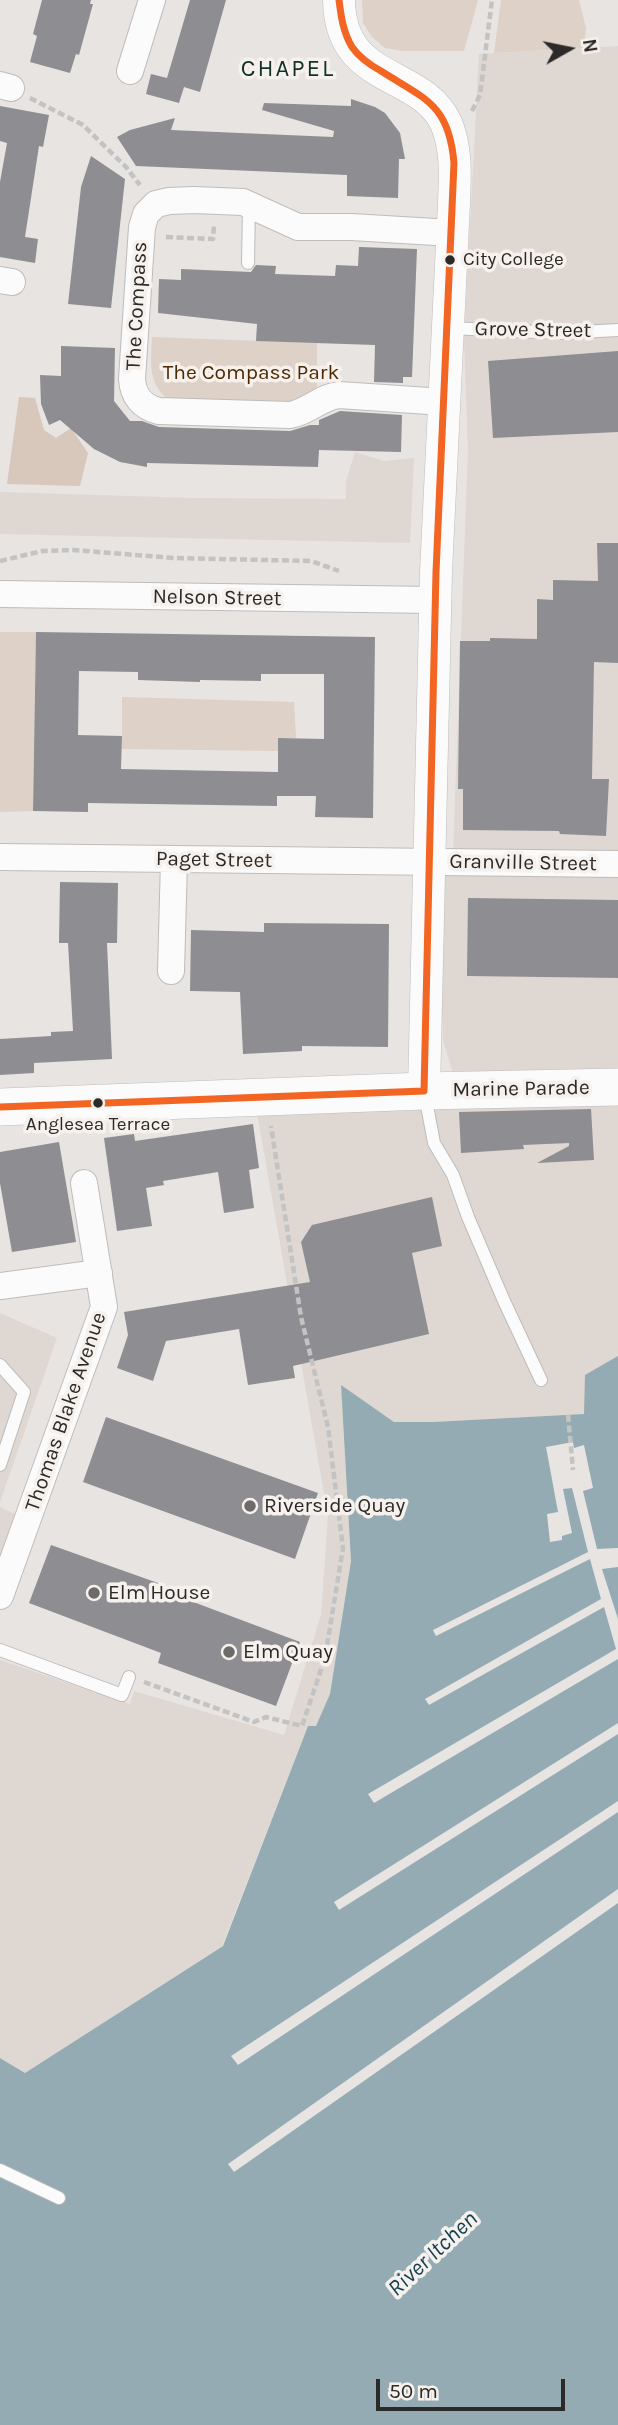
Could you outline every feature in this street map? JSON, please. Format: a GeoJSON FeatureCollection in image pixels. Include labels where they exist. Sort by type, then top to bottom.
{"type":"FeatureCollection","features":[{"type":"Feature","properties":{"kind":"main road","name":"Marine Parade"},"geometry":{"type":"LineString","coordinates":[[0,1107],[424,1091],[618,1087]]}},
{"type":"Feature","properties":{"kind":"street"},"geometry":{"type":"LineString","coordinates":[[130,71],[152,0]]}},
{"type":"Feature","properties":{"kind":"street"},"geometry":{"type":"LineString","coordinates":[[339,0],[342,26],[354,50],[377,71],[428,101],[437,110],[446,126],[455,156],[435,600],[424,1091]]}},
{"type":"Feature","properties":{"kind":"street"},"geometry":{"type":"LineString","coordinates":[[154,206],[169,201],[215,200],[249,204],[298,227],[452,233]]}},
{"type":"Feature","properties":{"kind":"street","name":"The Compass"},"geometry":{"type":"LineString","coordinates":[[154,206],[146,214],[142,227],[132,379],[134,393],[144,405],[159,411],[290,415],[306,410],[322,398],[339,395],[444,402]]}},
{"type":"Feature","properties":{"kind":"street","name":"Nelson Street"},"geometry":{"type":"LineString","coordinates":[[0,594],[435,600]]}},
{"type":"Feature","properties":{"kind":"street","name":"Paget Street"},"geometry":{"type":"LineString","coordinates":[[0,857],[428,862]]}},
{"type":"Feature","properties":{"kind":"street"},"geometry":{"type":"LineString","coordinates":[[171,971],[174,860]]}},
{"type":"Feature","properties":{"kind":"street","name":"Granville Street"},"geometry":{"type":"LineString","coordinates":[[428,862],[618,864]]}},
{"type":"Feature","properties":{"kind":"street","name":"Thomas Blake Avenue"},"geometry":{"type":"LineString","coordinates":[[0,1596],[104,1307],[84,1183]]}},
{"type":"Feature","properties":{"kind":"street"},"geometry":{"type":"LineString","coordinates":[[0,1286],[99,1273]]}},
{"type":"Feature","properties":{"kind":"lane"},"geometry":{"type":"LineString","coordinates":[[247,263],[249,204]]}},
{"type":"Feature","properties":{"kind":"lane","name":"Grove Street"},"geometry":{"type":"LineString","coordinates":[[449,328],[561,333],[618,330]]}},
{"type":"Feature","properties":{"kind":"lane"},"geometry":{"type":"LineString","coordinates":[[424,1091],[434,1143],[453,1175],[504,1301],[541,1380]]}},
{"type":"Feature","properties":{"kind":"lane"},"geometry":{"type":"LineString","coordinates":[[0,1365],[24,1392],[0,1465]]}},
{"type":"Feature","properties":{"kind":"lane"},"geometry":{"type":"LineString","coordinates":[[0,1650],[122,1695],[129,1677]]}},
{"type":"Feature","properties":{"kind":"lane"},"geometry":{"type":"LineString","coordinates":[[0,2170],[59,2198]]}},
{"type":"Feature","properties":{"kind":"path"},"geometry":{"type":"LineString","coordinates":[[446,126],[474,109],[480,95],[492,0]]}},
{"type":"Feature","properties":{"kind":"path"},"geometry":{"type":"LineString","coordinates":[[6,86],[83,125],[126,167],[154,206]]}},
{"type":"Feature","properties":{"kind":"path"},"geometry":{"type":"LineString","coordinates":[[162,237],[213,239],[215,200]]}},
{"type":"Feature","properties":{"kind":"path"},"geometry":{"type":"LineString","coordinates":[[0,561],[42,551],[73,550],[174,558],[311,561],[335,571],[347,571]]}},
{"type":"Feature","properties":{"kind":"path"},"geometry":{"type":"LineString","coordinates":[[266,1717],[303,1726],[325,1658],[343,1548],[328,1427],[301,1317],[267,1097]]}},
{"type":"Feature","properties":{"kind":"path"},"geometry":{"type":"LineString","coordinates":[[568,1415],[573,1470]]}},
{"type":"Feature","properties":{"kind":"shaded area"},"geometry":{"type":"Polygon","coordinates":[[[618,46],[618,1071],[455,1080],[443,1040],[436,854],[453,853],[468,450],[464,341],[479,54],[618,46]]]}},
{"type":"Feature","properties":{"kind":"shaded area"},"geometry":{"type":"Polygon","coordinates":[[[19,397],[35,398],[44,430],[56,438],[71,428],[88,453],[80,486],[7,484],[19,397]]]}},
{"type":"Feature","properties":{"kind":"shaded area"},"geometry":{"type":"Polygon","coordinates":[[[355,452],[384,461],[414,458],[410,543],[0,534],[0,492],[346,499],[346,481],[355,452]]]}},
{"type":"Feature","properties":{"kind":"shaded area"},"geometry":{"type":"Polygon","coordinates":[[[618,1101],[618,1357],[585,1414],[394,1422],[341,1386],[351,1561],[330,1694],[316,1727],[308,1726],[222,1946],[25,2073],[0,2058],[0,1660],[130,1704],[134,1691],[284,1735],[321,1615],[328,1516],[257,1113],[618,1101]]]}},
{"type":"Feature","properties":{"kind":"shaded area"},"geometry":{"type":"Polygon","coordinates":[[[0,1313],[57,1338],[0,1502],[0,1313]]]}},
{"type":"Feature","properties":{"kind":"shaded area"},"geometry":{"type":"Polygon","coordinates":[[[0,1507],[15,1514],[0,1558],[0,1507]]]}},
{"type":"Feature","properties":{"kind":"green space"},"geometry":{"type":"Polygon","coordinates":[[[362,0],[478,0],[464,51],[403,51],[385,48],[372,37],[363,23],[362,0]]]}},
{"type":"Feature","properties":{"kind":"green space"},"geometry":{"type":"Polygon","coordinates":[[[501,0],[579,0],[586,28],[584,48],[494,53],[501,0]]]}},
{"type":"Feature","properties":{"kind":"green space","name":"The Compass Park"},"geometry":{"type":"Polygon","coordinates":[[[152,337],[317,343],[317,387],[307,397],[293,404],[170,402],[154,380],[151,364],[152,337]]]}},
{"type":"Feature","properties":{"kind":"green space"},"geometry":{"type":"Polygon","coordinates":[[[0,632],[36,632],[33,811],[0,812],[0,632]]]}},
{"type":"Feature","properties":{"kind":"green space"},"geometry":{"type":"Polygon","coordinates":[[[122,697],[294,702],[296,738],[278,738],[278,751],[122,749],[122,697]]]}},
{"type":"Feature","properties":{"kind":"water","name":"River Itchen"},"geometry":{"type":"Polygon","coordinates":[[[618,1356],[618,2425],[0,2425],[0,2058],[25,2073],[223,1946],[308,1726],[316,1726],[330,1694],[351,1561],[341,1385],[394,1422],[584,1414],[585,1375],[618,1356]]]}},
{"type":"Feature","properties":{"kind":"pier"},"geometry":{"type":"Polygon","coordinates":[[[573,1442],[574,1448],[584,1445],[593,1488],[583,1491],[597,1549],[618,1548],[618,1567],[602,1569],[618,1619],[618,1659],[374,1803],[368,1794],[616,1649],[604,1607],[429,1705],[425,1699],[601,1599],[590,1559],[436,1636],[433,1630],[588,1552],[572,1488],[563,1489],[572,1533],[562,1536],[562,1540],[550,1542],[547,1514],[558,1512],[546,1447],[573,1442]]]}},
{"type":"Feature","properties":{"kind":"pier"},"geometry":{"type":"Polygon","coordinates":[[[618,1723],[618,1734],[339,1910],[334,1902],[618,1723]]]}},
{"type":"Feature","properties":{"kind":"pier"},"geometry":{"type":"Polygon","coordinates":[[[618,1801],[618,1812],[238,2065],[231,2056],[618,1801]]]}},
{"type":"Feature","properties":{"kind":"pier"},"geometry":{"type":"Polygon","coordinates":[[[618,1889],[618,1903],[234,2172],[228,2164],[618,1889]]]}},
{"type":"Feature","properties":{"kind":"building"},"geometry":{"type":"Polygon","coordinates":[[[42,0],[91,0],[90,4],[93,4],[79,55],[76,54],[70,73],[30,62],[37,36],[33,34],[42,0]]]}},
{"type":"Feature","properties":{"kind":"building"},"geometry":{"type":"Polygon","coordinates":[[[190,0],[226,0],[200,92],[184,87],[179,103],[146,94],[151,74],[167,78],[190,0]]]}},
{"type":"Feature","properties":{"kind":"building"},"geometry":{"type":"Polygon","coordinates":[[[351,99],[385,113],[400,133],[405,159],[399,159],[398,198],[347,196],[347,175],[136,166],[117,137],[130,130],[175,118],[171,130],[333,137],[334,131],[262,110],[264,103],[351,106],[351,99]]]}},
{"type":"Feature","properties":{"kind":"building"},"geometry":{"type":"Polygon","coordinates":[[[0,106],[49,115],[43,147],[39,146],[25,237],[38,239],[35,263],[0,257],[0,182],[7,143],[0,141],[0,106]]]}},
{"type":"Feature","properties":{"kind":"building"},"geometry":{"type":"Polygon","coordinates":[[[91,156],[125,179],[111,308],[68,304],[81,187],[91,156]]]}},
{"type":"Feature","properties":{"kind":"building"},"geometry":{"type":"Polygon","coordinates":[[[359,247],[417,249],[412,377],[403,377],[403,383],[374,382],[375,345],[256,341],[257,324],[158,313],[159,279],[181,280],[181,269],[251,272],[256,265],[276,266],[275,274],[335,276],[336,265],[358,266],[359,247]]]}},
{"type":"Feature","properties":{"kind":"building"},"geometry":{"type":"Polygon","coordinates":[[[61,346],[115,348],[114,401],[130,421],[142,421],[159,427],[290,431],[319,425],[319,420],[340,411],[402,415],[401,452],[319,450],[318,467],[147,463],[147,467],[120,462],[94,449],[60,420],[49,425],[41,404],[40,375],[61,376],[61,346]]]}},
{"type":"Feature","properties":{"kind":"building"},"geometry":{"type":"Polygon","coordinates":[[[618,351],[618,432],[493,438],[488,361],[618,351]]]}},
{"type":"Feature","properties":{"kind":"building"},"geometry":{"type":"Polygon","coordinates":[[[597,543],[618,543],[618,663],[594,662],[592,779],[609,779],[606,836],[560,834],[559,831],[463,830],[463,789],[458,789],[460,641],[490,641],[490,638],[537,639],[537,599],[553,600],[553,580],[598,581],[597,543]]]}},
{"type":"Feature","properties":{"kind":"building"},"geometry":{"type":"Polygon","coordinates":[[[36,632],[375,637],[373,818],[315,817],[316,796],[277,796],[277,806],[88,803],[88,812],[33,811],[36,632]],[[79,671],[78,735],[122,736],[121,769],[278,772],[278,738],[324,739],[324,674],[261,674],[261,681],[200,682],[138,680],[138,672],[79,671]]]}},
{"type":"Feature","properties":{"kind":"building"},"geometry":{"type":"Polygon","coordinates":[[[60,882],[118,883],[117,943],[107,943],[112,1059],[34,1063],[34,1073],[0,1075],[0,1039],[51,1036],[51,1032],[73,1031],[68,943],[59,943],[60,882]]]}},
{"type":"Feature","properties":{"kind":"building"},"geometry":{"type":"Polygon","coordinates":[[[468,898],[618,900],[618,978],[467,976],[468,898]]]}},
{"type":"Feature","properties":{"kind":"building"},"geometry":{"type":"Polygon","coordinates":[[[264,923],[389,924],[388,1047],[302,1046],[302,1051],[243,1054],[240,992],[190,991],[191,930],[264,932],[264,923]]]}},
{"type":"Feature","properties":{"kind":"building"},"geometry":{"type":"Polygon","coordinates":[[[591,1109],[594,1160],[537,1163],[569,1146],[569,1143],[523,1145],[524,1149],[461,1153],[459,1112],[591,1109]]]}},
{"type":"Feature","properties":{"kind":"building"},"geometry":{"type":"Polygon","coordinates":[[[253,1124],[259,1168],[249,1170],[254,1208],[224,1213],[218,1172],[163,1181],[164,1185],[146,1188],[152,1226],[117,1231],[104,1138],[134,1134],[135,1141],[253,1124]]]}},
{"type":"Feature","properties":{"kind":"building"},"geometry":{"type":"Polygon","coordinates":[[[59,1142],[76,1242],[12,1252],[0,1183],[0,1152],[59,1142]]]}},
{"type":"Feature","properties":{"kind":"building"},"geometry":{"type":"Polygon","coordinates":[[[432,1197],[442,1246],[412,1253],[429,1334],[293,1366],[295,1378],[248,1385],[239,1329],[166,1341],[153,1381],[117,1368],[128,1335],[124,1312],[310,1282],[301,1242],[312,1225],[432,1197]]]}},
{"type":"Feature","properties":{"kind":"building"},"geometry":{"type":"Polygon","coordinates":[[[106,1417],[318,1493],[295,1559],[83,1482],[106,1417]]]}},
{"type":"Feature","properties":{"kind":"building"},"geometry":{"type":"Polygon","coordinates":[[[51,1545],[158,1583],[156,1588],[300,1642],[276,1706],[158,1663],[161,1653],[29,1603],[51,1545]]]}},
{"type":"Feature","properties":{"kind":"transit line"},"geometry":{"type":"LineString","coordinates":[[0,1107],[424,1091],[436,572],[454,163],[447,128],[432,105],[369,63],[352,47],[344,30],[339,0]]}},
{"type":"Feature","properties":{"kind":"place","name":"City College"},"geometry":{"type":"Point","coordinates":[450,260]}},
{"type":"Feature","properties":{"kind":"place","name":"Anglesea Terrace"},"geometry":{"type":"Point","coordinates":[98,1103]}},
{"type":"Feature","properties":{"kind":"place","name":"Riverside Quay"},"geometry":{"type":"Point","coordinates":[250,1506]}},
{"type":"Feature","properties":{"kind":"place","name":"Elm House"},"geometry":{"type":"Point","coordinates":[94,1593]}},
{"type":"Feature","properties":{"kind":"place","name":"Elm Quay"},"geometry":{"type":"Point","coordinates":[229,1652]}},
{"type":"Feature","properties":{"kind":"district","name":"CHAPEL"},"geometry":{"type":"Point","coordinates":[288,69]}}]}
